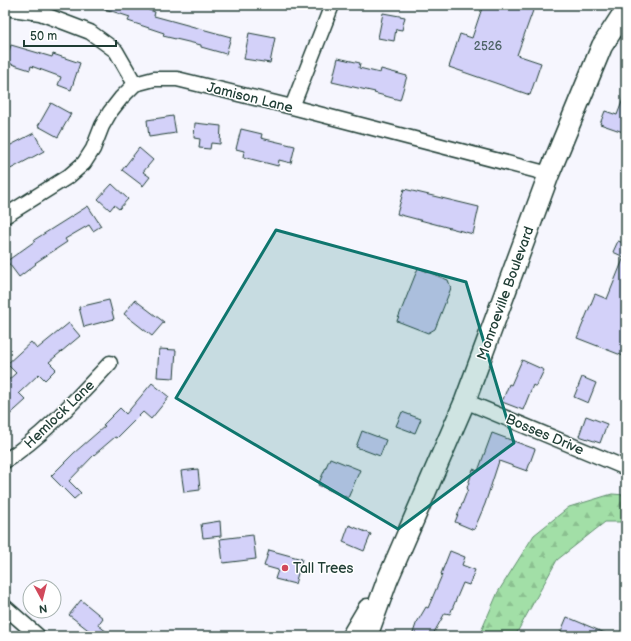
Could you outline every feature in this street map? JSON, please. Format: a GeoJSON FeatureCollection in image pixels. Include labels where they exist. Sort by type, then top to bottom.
{"type":"FeatureCollection","features":[{"type":"Feature","properties":{"kind":"main road","name":"Monroeville Boulevard"},"geometry":{"type":"LineString","coordinates":[[367,636],[387,581],[465,400],[549,174],[602,46],[626,9]]}},
{"type":"Feature","properties":{"kind":"main road","name":"Monroeville Boulevard"},"geometry":{"type":"LineString","coordinates":[[352,636],[369,607],[387,581]]}},
{"type":"Feature","properties":{"kind":"street"},"geometry":{"type":"LineString","coordinates":[[292,107],[332,5]]}},
{"type":"Feature","properties":{"kind":"street"},"geometry":{"type":"LineString","coordinates":[[5,8],[40,14],[90,32],[116,51],[135,84],[110,112],[102,126],[93,149],[84,163],[69,176],[5,216]]}},
{"type":"Feature","properties":{"kind":"street","name":"Jamison Lane"},"geometry":{"type":"LineString","coordinates":[[135,84],[154,79],[177,79],[292,107],[549,174]]}},
{"type":"Feature","properties":{"kind":"street","name":"Hemlock Lane"},"geometry":{"type":"LineString","coordinates":[[5,461],[20,451],[48,427],[110,363]]}},
{"type":"Feature","properties":{"kind":"street","name":"Bosses Drive"},"geometry":{"type":"LineString","coordinates":[[465,400],[626,468]]}},
{"type":"Feature","properties":{"kind":"street"},"geometry":{"type":"LineString","coordinates":[[5,607],[38,636]]}},
{"type":"Feature","properties":{"kind":"highlighted area"},"geometry":{"type":"Polygon","coordinates":[[[276,230],[466,282],[514,443],[398,529],[176,398],[276,230]]]}},
{"type":"Feature","properties":{"kind":"green space"},"geometry":{"type":"Polygon","coordinates":[[[612,494],[626,495],[626,522],[605,522],[557,560],[515,636],[479,636],[498,592],[534,535],[569,507],[612,494]]]}},
{"type":"Feature","properties":{"kind":"building"},"geometry":{"type":"Polygon","coordinates":[[[99,5],[134,5],[155,12],[154,16],[231,37],[226,54],[201,47],[201,45],[163,36],[164,33],[128,21],[130,17],[99,7],[99,5]]]}},
{"type":"Feature","properties":{"kind":"building"},"geometry":{"type":"Polygon","coordinates":[[[483,5],[535,5],[517,55],[541,63],[530,95],[449,67],[460,34],[472,38],[483,5]]]}},
{"type":"Feature","properties":{"kind":"building"},"geometry":{"type":"Polygon","coordinates":[[[383,13],[405,17],[402,30],[396,29],[394,41],[378,38],[383,13]]]}},
{"type":"Feature","properties":{"kind":"building"},"geometry":{"type":"Polygon","coordinates":[[[249,33],[275,38],[270,63],[244,59],[249,33]]]}},
{"type":"Feature","properties":{"kind":"building"},"geometry":{"type":"Polygon","coordinates":[[[11,45],[52,57],[53,54],[80,63],[71,90],[58,85],[61,77],[31,66],[30,70],[5,62],[11,45]]]}},
{"type":"Feature","properties":{"kind":"building"},"geometry":{"type":"Polygon","coordinates":[[[338,58],[360,63],[359,68],[380,73],[381,69],[407,76],[400,100],[374,93],[375,92],[332,82],[338,58]]]}},
{"type":"Feature","properties":{"kind":"building"},"geometry":{"type":"Polygon","coordinates":[[[625,94],[626,133],[600,124],[605,111],[617,115],[625,94]]]}},
{"type":"Feature","properties":{"kind":"building"},"geometry":{"type":"Polygon","coordinates":[[[51,103],[71,114],[58,137],[38,126],[51,103]]]}},
{"type":"Feature","properties":{"kind":"building"},"geometry":{"type":"Polygon","coordinates":[[[173,116],[176,133],[149,137],[147,120],[173,116]]]}},
{"type":"Feature","properties":{"kind":"building"},"geometry":{"type":"Polygon","coordinates":[[[195,123],[221,126],[220,144],[211,143],[210,149],[199,148],[200,139],[194,138],[195,123]]]}},
{"type":"Feature","properties":{"kind":"building"},"geometry":{"type":"Polygon","coordinates":[[[241,129],[262,134],[261,138],[295,146],[291,163],[279,160],[278,166],[243,157],[244,151],[236,149],[241,129]]]}},
{"type":"Feature","properties":{"kind":"building"},"geometry":{"type":"Polygon","coordinates":[[[34,133],[44,151],[5,172],[5,148],[34,133]]]}},
{"type":"Feature","properties":{"kind":"building"},"geometry":{"type":"Polygon","coordinates":[[[139,148],[153,160],[143,172],[150,177],[143,186],[122,170],[139,148]]]}},
{"type":"Feature","properties":{"kind":"building"},"geometry":{"type":"Polygon","coordinates":[[[112,184],[128,199],[119,209],[114,205],[110,210],[98,199],[112,184]]]}},
{"type":"Feature","properties":{"kind":"building"},"geometry":{"type":"Polygon","coordinates":[[[404,189],[479,207],[473,234],[397,214],[404,189]]]}},
{"type":"Feature","properties":{"kind":"building"},"geometry":{"type":"Polygon","coordinates":[[[88,206],[101,226],[93,231],[89,225],[65,239],[67,242],[35,263],[36,264],[19,277],[7,261],[35,241],[34,240],[88,206]]]}},
{"type":"Feature","properties":{"kind":"building"},"geometry":{"type":"Polygon","coordinates":[[[618,241],[626,244],[626,357],[577,338],[595,294],[607,299],[624,257],[613,252],[618,241]]]}},
{"type":"Feature","properties":{"kind":"building"},"geometry":{"type":"Polygon","coordinates":[[[418,268],[448,280],[451,288],[435,329],[428,333],[397,321],[418,268]]]}},
{"type":"Feature","properties":{"kind":"building"},"geometry":{"type":"Polygon","coordinates":[[[109,300],[114,319],[84,327],[79,307],[109,300]]]}},
{"type":"Feature","properties":{"kind":"building"},"geometry":{"type":"Polygon","coordinates":[[[135,300],[164,322],[152,336],[124,314],[135,300]]]}},
{"type":"Feature","properties":{"kind":"building"},"geometry":{"type":"Polygon","coordinates":[[[69,323],[80,336],[49,362],[56,369],[45,380],[39,374],[19,393],[26,400],[5,419],[5,383],[16,373],[7,364],[31,342],[37,349],[69,323]]]}},
{"type":"Feature","properties":{"kind":"building"},"geometry":{"type":"Polygon","coordinates":[[[159,349],[176,350],[174,378],[157,377],[159,349]]]}},
{"type":"Feature","properties":{"kind":"building"},"geometry":{"type":"Polygon","coordinates":[[[522,360],[544,370],[536,387],[533,385],[523,410],[502,402],[509,384],[511,385],[522,360]]]}},
{"type":"Feature","properties":{"kind":"building"},"geometry":{"type":"Polygon","coordinates":[[[582,377],[596,383],[588,403],[574,397],[582,377]]]}},
{"type":"Feature","properties":{"kind":"building"},"geometry":{"type":"Polygon","coordinates":[[[152,383],[169,397],[151,419],[143,412],[117,438],[115,437],[94,455],[69,481],[81,493],[74,499],[51,476],[74,453],[105,426],[103,425],[120,408],[126,414],[152,383]]]}},
{"type":"Feature","properties":{"kind":"building"},"geometry":{"type":"Polygon","coordinates":[[[402,412],[421,419],[415,433],[396,426],[402,412]]]}},
{"type":"Feature","properties":{"kind":"building"},"geometry":{"type":"Polygon","coordinates":[[[586,416],[607,424],[600,443],[579,436],[586,416]]]}},
{"type":"Feature","properties":{"kind":"building"},"geometry":{"type":"Polygon","coordinates":[[[362,431],[386,440],[380,456],[356,447],[362,431]]]}},
{"type":"Feature","properties":{"kind":"building"},"geometry":{"type":"Polygon","coordinates":[[[492,433],[535,449],[527,471],[499,461],[485,504],[474,530],[455,522],[468,489],[467,488],[473,469],[478,471],[492,433]]]}},
{"type":"Feature","properties":{"kind":"building"},"geometry":{"type":"Polygon","coordinates":[[[330,458],[360,470],[348,498],[318,485],[330,458]]]}},
{"type":"Feature","properties":{"kind":"building"},"geometry":{"type":"Polygon","coordinates":[[[198,469],[200,490],[184,492],[181,471],[198,469]]]}},
{"type":"Feature","properties":{"kind":"building"},"geometry":{"type":"Polygon","coordinates":[[[220,521],[221,536],[203,538],[201,524],[220,521]]]}},
{"type":"Feature","properties":{"kind":"building"},"geometry":{"type":"Polygon","coordinates":[[[349,525],[371,534],[364,551],[343,542],[349,525]]]}},
{"type":"Feature","properties":{"kind":"building"},"geometry":{"type":"Polygon","coordinates":[[[253,535],[256,559],[223,563],[220,539],[253,535]]]}},
{"type":"Feature","properties":{"kind":"building","name":"Tall Trees"},"geometry":{"type":"Polygon","coordinates":[[[269,550],[302,559],[295,584],[275,579],[278,570],[264,566],[269,550]]]}},
{"type":"Feature","properties":{"kind":"building"},"geometry":{"type":"Polygon","coordinates":[[[450,551],[465,557],[462,565],[475,570],[469,585],[463,583],[450,614],[445,613],[432,636],[412,636],[416,624],[426,607],[428,608],[450,551]]]}},
{"type":"Feature","properties":{"kind":"building"},"geometry":{"type":"Polygon","coordinates":[[[81,600],[103,618],[98,625],[112,636],[96,636],[69,615],[81,600]]]}},
{"type":"Feature","properties":{"kind":"building"},"geometry":{"type":"Polygon","coordinates":[[[567,617],[612,636],[559,636],[567,617]]]}},
{"type":"Feature","properties":{"kind":"place","name":"Tall Trees"},"geometry":{"type":"Point","coordinates":[285,568]}}]}
